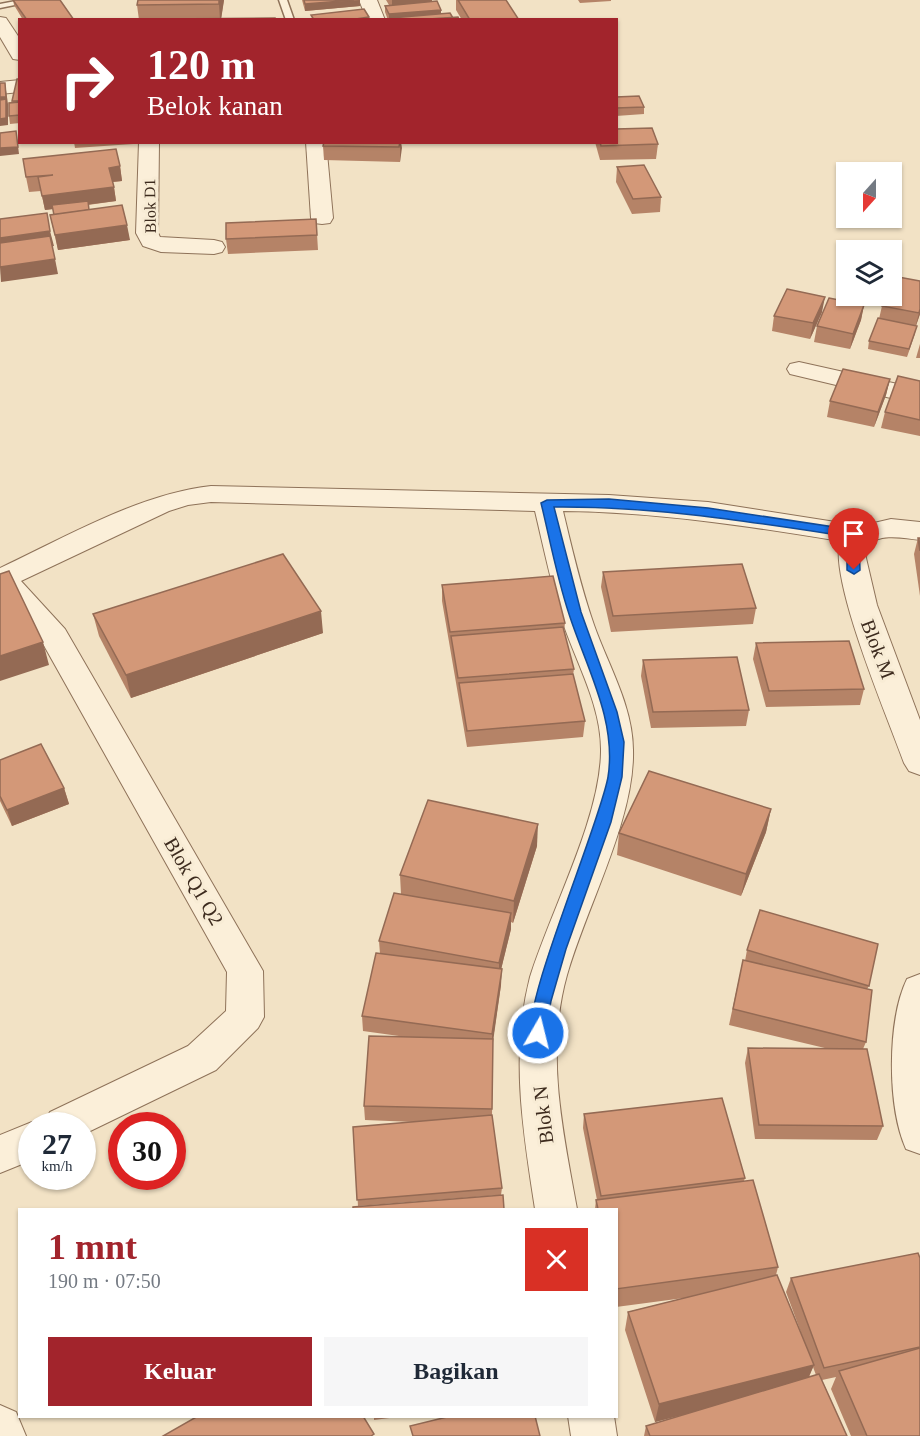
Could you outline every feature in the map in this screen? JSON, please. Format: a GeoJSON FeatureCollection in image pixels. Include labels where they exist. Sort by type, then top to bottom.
{"type":"FeatureCollection","features":[{"type":"Feature","properties":{"kind":"street"},"geometry":{"type":"LineString","coordinates":[[368,0],[375,18]]}},
{"type":"Feature","properties":{"kind":"street"},"geometry":{"type":"LineString","coordinates":[[0,22],[18,52]]}},
{"type":"Feature","properties":{"kind":"street"},"geometry":{"type":"LineString","coordinates":[[0,88],[18,86]]}},
{"type":"Feature","properties":{"kind":"street","name":"Blok D1"},"geometry":{"type":"LineString","coordinates":[[149,144],[147,233],[151,241],[161,245],[214,247]]}},
{"type":"Feature","properties":{"kind":"street"},"geometry":{"type":"LineString","coordinates":[[316,144],[322,218]]}},
{"type":"Feature","properties":{"kind":"street"},"geometry":{"type":"LineString","coordinates":[[799,369],[920,397]]}},
{"type":"Feature","properties":{"kind":"street"},"geometry":{"type":"LineString","coordinates":[[1,578],[159,505],[186,497],[211,494],[609,503],[708,511],[861,535],[891,528],[920,531]]}},
{"type":"Feature","properties":{"kind":"street","name":"Blok N"},"geometry":{"type":"LineString","coordinates":[[547,503],[574,612],[610,712],[617,742],[615,777],[604,822],[558,949],[543,1001],[536,1049],[540,1096],[556,1208]]}},
{"type":"Feature","properties":{"kind":"street","name":"Blok M"},"geometry":{"type":"LineString","coordinates":[[861,535],[853,542],[852,558],[862,605],[920,763]]}},
{"type":"Feature","properties":{"kind":"street","name":"Blok Q1 Q2"},"geometry":{"type":"LineString","coordinates":[[1,578],[54,636],[245,971],[244,1017],[202,1058],[91,1112]]}},
{"type":"Feature","properties":{"kind":"street"},"geometry":{"type":"LineString","coordinates":[[920,990],[914,1017],[912,1088],[920,1136]]}},
{"type":"Feature","properties":{"kind":"street"},"geometry":{"type":"LineString","coordinates":[[0,1155],[18,1147]]}},
{"type":"Feature","properties":{"kind":"street"},"geometry":{"type":"LineString","coordinates":[[591,1418],[594,1436]]}},
{"type":"Feature","properties":{"kind":"street"},"geometry":{"type":"LineString","coordinates":[[0,1428],[3,1436]]}},
{"type":"Feature","properties":{"kind":"lane"},"geometry":{"type":"LineString","coordinates":[[0,6],[35,0]]}},
{"type":"Feature","properties":{"kind":"lane"},"geometry":{"type":"LineString","coordinates":[[283,0],[289,18]]}},
{"type":"Feature","properties":{"kind":"building"},"geometry":{"type":"Polygon","coordinates":[[[13,0],[60,0],[73,18],[26,18],[13,0]]]}},
{"type":"Feature","properties":{"kind":"building"},"geometry":{"type":"Polygon","coordinates":[[[138,0],[219,0],[219,4],[137,5],[138,0]]]}},
{"type":"Feature","properties":{"kind":"building"},"geometry":{"type":"Polygon","coordinates":[[[304,0],[354,0],[305,4],[304,0]]]}},
{"type":"Feature","properties":{"kind":"building"},"geometry":{"type":"Polygon","coordinates":[[[458,0],[506,0],[518,18],[469,18],[458,0]]]}},
{"type":"Feature","properties":{"kind":"building"},"geometry":{"type":"Polygon","coordinates":[[[437,1],[441,10],[389,14],[385,6],[437,1]]]}},
{"type":"Feature","properties":{"kind":"building"},"geometry":{"type":"Polygon","coordinates":[[[364,9],[369,17],[313,18],[311,15],[364,9]]]}},
{"type":"Feature","properties":{"kind":"building"},"geometry":{"type":"Polygon","coordinates":[[[450,13],[453,18],[391,18],[450,13]]]}},
{"type":"Feature","properties":{"kind":"building"},"geometry":{"type":"Polygon","coordinates":[[[17,79],[18,79],[18,101],[12,101],[17,79]]]}},
{"type":"Feature","properties":{"kind":"building"},"geometry":{"type":"Polygon","coordinates":[[[0,83],[5,83],[6,97],[0,97],[0,83]]]}},
{"type":"Feature","properties":{"kind":"building"},"geometry":{"type":"Polygon","coordinates":[[[639,96],[644,107],[618,108],[618,97],[639,96]]]}},
{"type":"Feature","properties":{"kind":"building"},"geometry":{"type":"Polygon","coordinates":[[[6,99],[6,118],[0,119],[0,100],[6,99]]]}},
{"type":"Feature","properties":{"kind":"building"},"geometry":{"type":"Polygon","coordinates":[[[18,102],[18,115],[9,116],[9,103],[18,102]]]}},
{"type":"Feature","properties":{"kind":"building"},"geometry":{"type":"Polygon","coordinates":[[[652,128],[658,144],[601,146],[600,144],[618,144],[618,129],[652,128]]]}},
{"type":"Feature","properties":{"kind":"building"},"geometry":{"type":"Polygon","coordinates":[[[16,131],[18,147],[0,148],[0,133],[16,131]]]}},
{"type":"Feature","properties":{"kind":"building"},"geometry":{"type":"Polygon","coordinates":[[[324,144],[400,144],[399,147],[323,146],[324,144]]]}},
{"type":"Feature","properties":{"kind":"building"},"geometry":{"type":"Polygon","coordinates":[[[116,149],[120,166],[109,168],[114,187],[42,196],[38,177],[53,175],[26,177],[23,159],[116,149]]]}},
{"type":"Feature","properties":{"kind":"building"},"geometry":{"type":"Polygon","coordinates":[[[644,165],[661,197],[633,199],[617,167],[644,165]]]}},
{"type":"Feature","properties":{"kind":"building"},"geometry":{"type":"Polygon","coordinates":[[[88,201],[89,210],[54,215],[52,205],[88,201]]]}},
{"type":"Feature","properties":{"kind":"building"},"geometry":{"type":"Polygon","coordinates":[[[122,205],[127,225],[55,235],[50,215],[122,205]]]}},
{"type":"Feature","properties":{"kind":"building"},"geometry":{"type":"Polygon","coordinates":[[[47,213],[50,231],[0,238],[0,219],[47,213]]]}},
{"type":"Feature","properties":{"kind":"building"},"geometry":{"type":"Polygon","coordinates":[[[316,219],[317,235],[226,239],[226,223],[316,219]]]}},
{"type":"Feature","properties":{"kind":"building"},"geometry":{"type":"Polygon","coordinates":[[[50,236],[55,259],[0,267],[0,243],[50,236]]]}},
{"type":"Feature","properties":{"kind":"building"},"geometry":{"type":"Polygon","coordinates":[[[902,278],[920,281],[919,313],[882,306],[902,306],[902,278]]]}},
{"type":"Feature","properties":{"kind":"building"},"geometry":{"type":"Polygon","coordinates":[[[787,289],[825,297],[813,323],[774,316],[787,289]]]}},
{"type":"Feature","properties":{"kind":"building"},"geometry":{"type":"Polygon","coordinates":[[[829,298],[836,299],[836,306],[864,306],[853,334],[817,326],[829,298]]]}},
{"type":"Feature","properties":{"kind":"building"},"geometry":{"type":"Polygon","coordinates":[[[878,318],[917,326],[909,349],[869,341],[878,318]]]}},
{"type":"Feature","properties":{"kind":"building"},"geometry":{"type":"Polygon","coordinates":[[[843,369],[890,379],[878,412],[830,401],[843,369]]]}},
{"type":"Feature","properties":{"kind":"building"},"geometry":{"type":"Polygon","coordinates":[[[898,376],[920,381],[920,420],[885,412],[898,376]]]}},
{"type":"Feature","properties":{"kind":"building"},"geometry":{"type":"Polygon","coordinates":[[[283,554],[321,611],[126,675],[93,614],[283,554]]]}},
{"type":"Feature","properties":{"kind":"building"},"geometry":{"type":"Polygon","coordinates":[[[742,564],[756,608],[613,616],[603,572],[742,564]]]}},
{"type":"Feature","properties":{"kind":"building"},"geometry":{"type":"Polygon","coordinates":[[[9,571],[43,642],[0,656],[0,574],[9,571]]]}},
{"type":"Feature","properties":{"kind":"building"},"geometry":{"type":"Polygon","coordinates":[[[553,576],[565,623],[450,632],[442,585],[553,576]]]}},
{"type":"Feature","properties":{"kind":"building"},"geometry":{"type":"Polygon","coordinates":[[[563,627],[574,669],[458,678],[451,636],[563,627]]]}},
{"type":"Feature","properties":{"kind":"building"},"geometry":{"type":"Polygon","coordinates":[[[849,641],[864,689],[769,691],[756,643],[849,641]]]}},
{"type":"Feature","properties":{"kind":"building"},"geometry":{"type":"Polygon","coordinates":[[[737,657],[749,710],[653,712],[643,660],[737,657]]]}},
{"type":"Feature","properties":{"kind":"building"},"geometry":{"type":"Polygon","coordinates":[[[573,674],[585,721],[467,731],[459,683],[573,674]]]}},
{"type":"Feature","properties":{"kind":"building"},"geometry":{"type":"Polygon","coordinates":[[[41,744],[64,788],[7,810],[0,796],[0,760],[41,744]]]}},
{"type":"Feature","properties":{"kind":"building"},"geometry":{"type":"Polygon","coordinates":[[[649,771],[771,809],[746,874],[619,833],[649,771]]]}},
{"type":"Feature","properties":{"kind":"building"},"geometry":{"type":"Polygon","coordinates":[[[428,800],[538,824],[514,901],[400,875],[428,800]]]}},
{"type":"Feature","properties":{"kind":"building"},"geometry":{"type":"Polygon","coordinates":[[[394,893],[511,913],[499,963],[379,941],[394,893]]]}},
{"type":"Feature","properties":{"kind":"building"},"geometry":{"type":"Polygon","coordinates":[[[760,910],[878,944],[869,986],[747,950],[760,910]]]}},
{"type":"Feature","properties":{"kind":"building"},"geometry":{"type":"Polygon","coordinates":[[[376,953],[502,969],[492,1034],[362,1016],[376,953]]]}},
{"type":"Feature","properties":{"kind":"building"},"geometry":{"type":"Polygon","coordinates":[[[743,960],[872,990],[866,1042],[733,1009],[743,960]]]}},
{"type":"Feature","properties":{"kind":"building"},"geometry":{"type":"Polygon","coordinates":[[[369,1036],[493,1039],[492,1109],[364,1106],[369,1036]]]}},
{"type":"Feature","properties":{"kind":"building"},"geometry":{"type":"Polygon","coordinates":[[[748,1048],[867,1049],[883,1126],[759,1125],[748,1048]]]}},
{"type":"Feature","properties":{"kind":"building"},"geometry":{"type":"Polygon","coordinates":[[[722,1098],[745,1178],[601,1196],[584,1114],[722,1098]]]}},
{"type":"Feature","properties":{"kind":"building"},"geometry":{"type":"Polygon","coordinates":[[[492,1115],[502,1188],[357,1200],[353,1127],[492,1115]]]}},
{"type":"Feature","properties":{"kind":"building"},"geometry":{"type":"Polygon","coordinates":[[[753,1180],[778,1267],[618,1289],[618,1208],[598,1208],[596,1200],[753,1180]]]}},
{"type":"Feature","properties":{"kind":"building"},"geometry":{"type":"Polygon","coordinates":[[[503,1195],[504,1208],[353,1208],[503,1195]]]}},
{"type":"Feature","properties":{"kind":"building"},"geometry":{"type":"Polygon","coordinates":[[[918,1253],[920,1258],[920,1347],[824,1368],[791,1278],[918,1253]]]}},
{"type":"Feature","properties":{"kind":"building"},"geometry":{"type":"Polygon","coordinates":[[[777,1275],[814,1365],[659,1404],[628,1312],[777,1275]]]}},
{"type":"Feature","properties":{"kind":"building"},"geometry":{"type":"Polygon","coordinates":[[[920,1348],[920,1436],[867,1436],[839,1371],[920,1348]]]}},
{"type":"Feature","properties":{"kind":"building"},"geometry":{"type":"Polygon","coordinates":[[[819,1374],[847,1436],[650,1436],[646,1426],[819,1374]]]}},
{"type":"Feature","properties":{"kind":"building"},"geometry":{"type":"Polygon","coordinates":[[[194,1418],[364,1418],[374,1434],[371,1436],[163,1436],[194,1418]]]}},
{"type":"Feature","properties":{"kind":"building"},"geometry":{"type":"Polygon","coordinates":[[[443,1418],[536,1418],[540,1436],[413,1436],[410,1426],[443,1418]]]}},
{"type":"Feature","properties":{"kind":"route"},"geometry":{"type":"LineString","coordinates":[[538,1033],[543,1001],[558,949],[604,822],[615,777],[617,742],[610,712],[574,612],[547,503],[609,503],[708,511],[861,535],[853,542],[854,570]]}}]}
